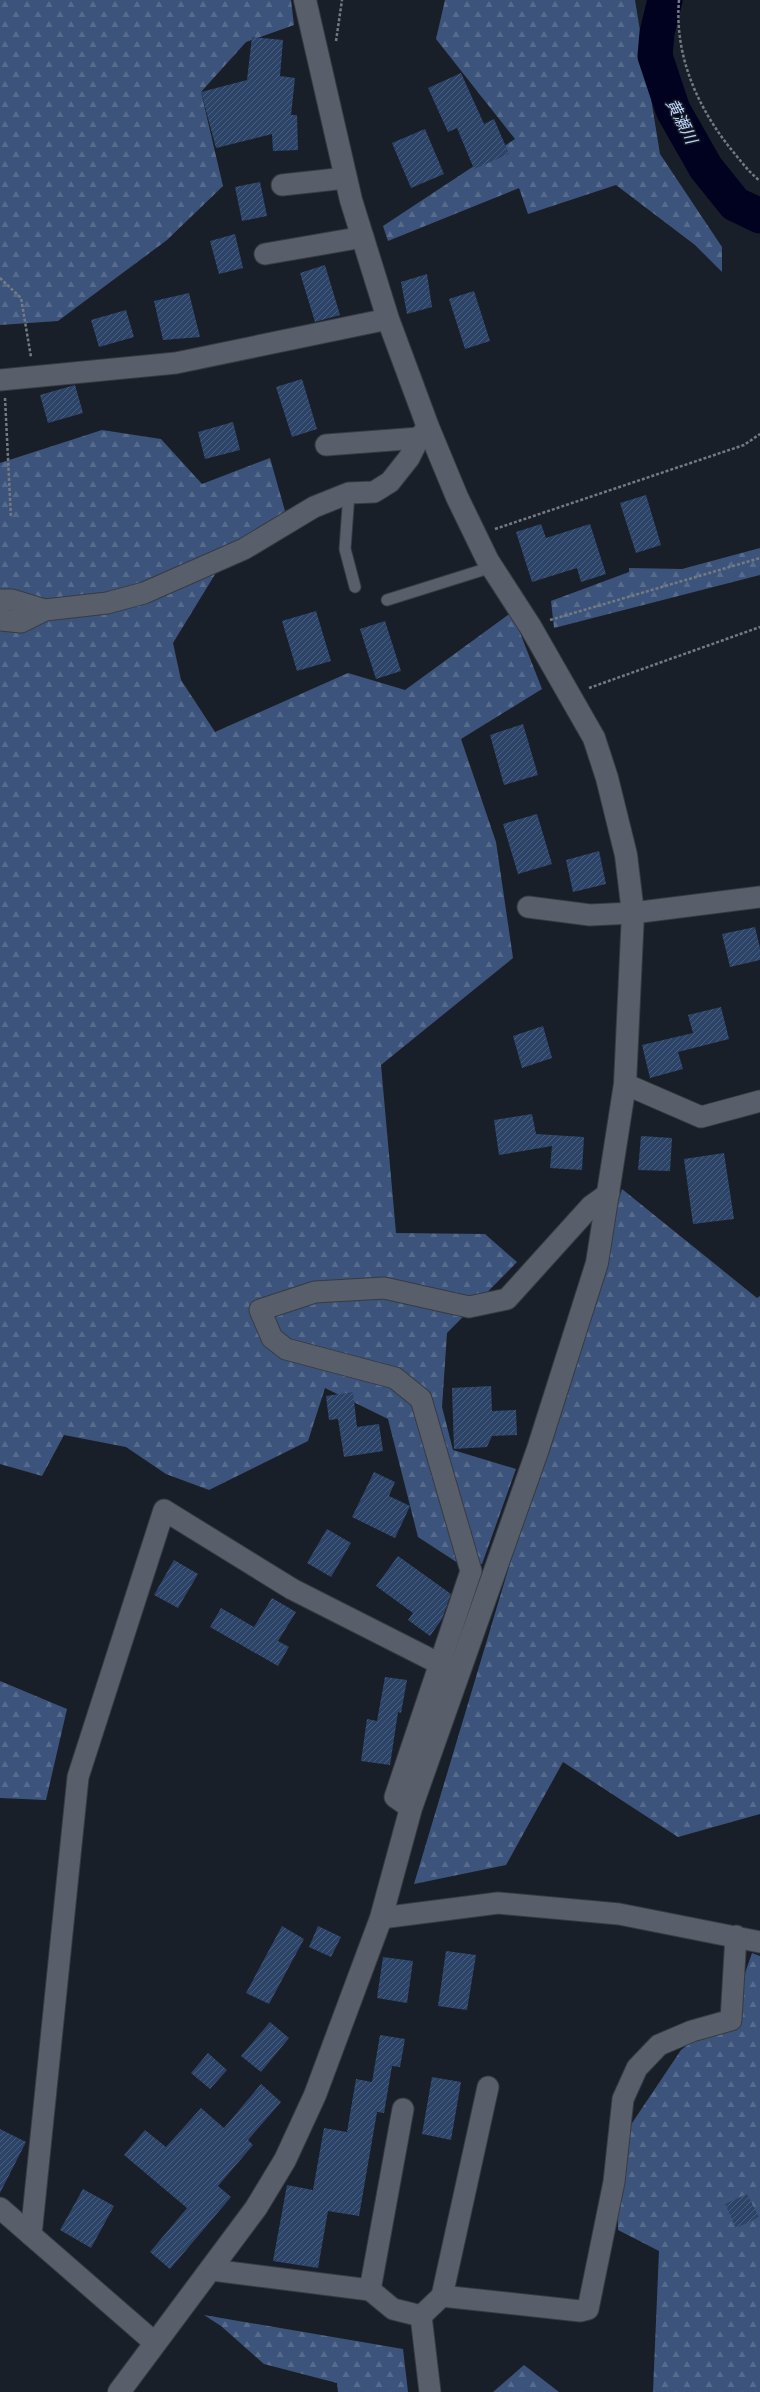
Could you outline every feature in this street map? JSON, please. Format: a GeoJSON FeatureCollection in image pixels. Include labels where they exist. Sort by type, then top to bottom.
{"type":"FeatureCollection","features":[{"type":"Feature","properties":{"kind":"street"},"geometry":{"type":"LineString","coordinates":[[119,2392],[212,2270],[256,2208],[285,2160],[315,2095],[381,1918],[411,1808],[538,1449],[597,1263],[625,1084],[632,913],[626,855],[607,778],[594,738],[530,626],[492,567],[424,433],[363,238],[346,178],[305,0]]}},
{"type":"Feature","properties":{"kind":"street"},"geometry":{"type":"LineString","coordinates":[[282,185],[346,178]]}},
{"type":"Feature","properties":{"kind":"street"},"geometry":{"type":"LineString","coordinates":[[265,254],[363,238]]}},
{"type":"Feature","properties":{"kind":"street"},"geometry":{"type":"LineString","coordinates":[[2,380],[176,363],[388,319]]}},
{"type":"Feature","properties":{"kind":"street"},"geometry":{"type":"LineString","coordinates":[[326,445],[424,433]]}},
{"type":"Feature","properties":{"kind":"street"},"geometry":{"type":"LineString","coordinates":[[0,620],[20,622],[45,610],[108,604],[144,593],[244,549],[314,507],[349,493],[374,492],[390,482],[409,458],[424,433]]}},
{"type":"Feature","properties":{"kind":"street"},"geometry":{"type":"LineString","coordinates":[[0,600],[12,600],[45,610]]}},
{"type":"Feature","properties":{"kind":"street"},"geometry":{"type":"LineString","coordinates":[[528,907],[590,915],[632,913],[760,897]]}},
{"type":"Feature","properties":{"kind":"street"},"geometry":{"type":"LineString","coordinates":[[625,1084],[701,1117],[760,1101]]}},
{"type":"Feature","properties":{"kind":"street"},"geometry":{"type":"LineString","coordinates":[[411,1808],[395,1797],[438,1663],[471,1571],[421,1399],[395,1378],[286,1349],[272,1338],[260,1310],[315,1292],[384,1288],[469,1307],[507,1299],[591,1206],[608,1193]]}},
{"type":"Feature","properties":{"kind":"street"},"geometry":{"type":"LineString","coordinates":[[31,2235],[78,1777],[164,1510],[292,1589],[438,1663]]}},
{"type":"Feature","properties":{"kind":"street"},"geometry":{"type":"LineString","coordinates":[[381,1918],[498,1903],[619,1914],[736,1936],[760,1942]]}},
{"type":"Feature","properties":{"kind":"street"},"geometry":{"type":"LineString","coordinates":[[442,2296],[580,2311],[588,2309],[614,2182],[623,2099],[637,2068],[659,2045],[692,2031],[731,2020],[736,1936]]}},
{"type":"Feature","properties":{"kind":"street"},"geometry":{"type":"LineString","coordinates":[[422,2316],[442,2296],[488,2087]]}},
{"type":"Feature","properties":{"kind":"street"},"geometry":{"type":"LineString","coordinates":[[370,2290],[403,2109]]}},
{"type":"Feature","properties":{"kind":"street"},"geometry":{"type":"LineString","coordinates":[[0,2208],[155,2343]]}},
{"type":"Feature","properties":{"kind":"street"},"geometry":{"type":"LineString","coordinates":[[212,2270],[370,2290],[393,2310],[422,2316]]}},
{"type":"Feature","properties":{"kind":"street"},"geometry":{"type":"LineString","coordinates":[[422,2316],[430,2392]]}},
{"type":"Feature","properties":{"kind":"lane"},"geometry":{"type":"LineString","coordinates":[[349,493],[345,549],[354,587]]}},
{"type":"Feature","properties":{"kind":"lane"},"geometry":{"type":"LineString","coordinates":[[387,600],[492,567]]}},
{"type":"Feature","properties":{"kind":"path"},"geometry":{"type":"LineString","coordinates":[[679,0],[677,20],[686,68],[700,104],[720,137],[760,181]]}},
{"type":"Feature","properties":{"kind":"path"},"geometry":{"type":"LineString","coordinates":[[0,278],[21,298],[34,377]]}},
{"type":"Feature","properties":{"kind":"path"},"geometry":{"type":"LineString","coordinates":[[2,380],[11,518]]}},
{"type":"Feature","properties":{"kind":"path"},"geometry":{"type":"LineString","coordinates":[[476,536],[744,445],[760,434]]}},
{"type":"Feature","properties":{"kind":"path"},"geometry":{"type":"LineString","coordinates":[[530,626],[760,558]]}},
{"type":"Feature","properties":{"kind":"path"},"geometry":{"type":"LineString","coordinates":[[569,695],[760,627]]}},
{"type":"Feature","properties":{"kind":"green space"},"geometry":{"type":"Polygon","coordinates":[[[0,0],[291,0],[294,25],[246,42],[201,92],[223,186],[167,240],[58,321],[0,325],[0,0]]]}},
{"type":"Feature","properties":{"kind":"green space"},"geometry":{"type":"Polygon","coordinates":[[[445,0],[635,0],[660,154],[722,247],[722,272],[695,245],[616,185],[528,214],[519,188],[388,241],[383,226],[515,139],[436,39],[445,0]]]}},
{"type":"Feature","properties":{"kind":"green space"},"geometry":{"type":"Polygon","coordinates":[[[102,430],[161,439],[202,484],[270,458],[285,511],[225,558],[173,643],[181,680],[215,732],[348,673],[405,690],[512,612],[542,689],[461,739],[496,842],[513,958],[381,1065],[396,1233],[485,1234],[517,1262],[447,1333],[442,1407],[453,1450],[516,1469],[482,1564],[464,1567],[418,1537],[388,1419],[325,1388],[308,1441],[209,1490],[166,1474],[126,1447],[64,1435],[42,1476],[0,1464],[0,463],[102,430]]]}},
{"type":"Feature","properties":{"kind":"green space"},"geometry":{"type":"Polygon","coordinates":[[[760,548],[760,575],[554,628],[551,601],[629,572],[629,568],[682,569],[760,548]]]}},
{"type":"Feature","properties":{"kind":"green space"},"geometry":{"type":"Polygon","coordinates":[[[622,1189],[757,1298],[760,1296],[760,1814],[678,1837],[563,1762],[506,1865],[414,1884],[622,1189]]]}},
{"type":"Feature","properties":{"kind":"green space"},"geometry":{"type":"Polygon","coordinates":[[[0,1681],[67,1709],[46,1800],[0,1798],[0,1681]]]}},
{"type":"Feature","properties":{"kind":"green space"},"geometry":{"type":"Polygon","coordinates":[[[752,1953],[760,1956],[760,2392],[653,2392],[659,2251],[618,2230],[618,2144],[681,2050],[732,2011],[752,1953]]]}},
{"type":"Feature","properties":{"kind":"green space"},"geometry":{"type":"Polygon","coordinates":[[[204,2315],[403,2349],[408,2392],[338,2392],[337,2383],[264,2364],[221,2326],[204,2315]]]}},
{"type":"Feature","properties":{"kind":"green space"},"geometry":{"type":"Polygon","coordinates":[[[524,2365],[559,2392],[493,2392],[524,2365]]]}},
{"type":"Feature","properties":{"kind":"building"},"geometry":{"type":"Polygon","coordinates":[[[252,37],[283,40],[280,76],[295,78],[291,115],[297,115],[298,150],[273,151],[272,134],[216,148],[201,92],[247,80],[252,37]]]}},
{"type":"Feature","properties":{"kind":"building"},"geometry":{"type":"Polygon","coordinates":[[[461,73],[484,124],[494,119],[509,154],[474,169],[457,128],[448,132],[428,88],[461,73]]]}},
{"type":"Feature","properties":{"kind":"building"},"geometry":{"type":"Polygon","coordinates":[[[425,129],[444,174],[411,188],[392,143],[425,129]]]}},
{"type":"Feature","properties":{"kind":"building"},"geometry":{"type":"Polygon","coordinates":[[[260,182],[267,216],[242,221],[235,187],[260,182]]]}},
{"type":"Feature","properties":{"kind":"building"},"geometry":{"type":"Polygon","coordinates":[[[235,234],[243,268],[219,274],[210,241],[235,234]]]}},
{"type":"Feature","properties":{"kind":"building"},"geometry":{"type":"Polygon","coordinates":[[[325,265],[340,315],[315,322],[300,273],[325,265]]]}},
{"type":"Feature","properties":{"kind":"building"},"geometry":{"type":"Polygon","coordinates":[[[427,274],[432,307],[407,314],[401,282],[427,274]]]}},
{"type":"Feature","properties":{"kind":"building"},"geometry":{"type":"Polygon","coordinates":[[[474,291],[490,341],[465,349],[449,299],[474,291]]]}},
{"type":"Feature","properties":{"kind":"building"},"geometry":{"type":"Polygon","coordinates":[[[189,293],[200,337],[163,340],[154,301],[189,293]]]}},
{"type":"Feature","properties":{"kind":"building"},"geometry":{"type":"Polygon","coordinates":[[[126,310],[134,337],[99,347],[91,320],[126,310]]]}},
{"type":"Feature","properties":{"kind":"building"},"geometry":{"type":"Polygon","coordinates":[[[302,379],[317,429],[292,437],[276,387],[302,379]]]}},
{"type":"Feature","properties":{"kind":"building"},"geometry":{"type":"Polygon","coordinates":[[[75,385],[83,413],[48,423],[40,395],[75,385]]]}},
{"type":"Feature","properties":{"kind":"building"},"geometry":{"type":"Polygon","coordinates":[[[233,422],[240,450],[205,459],[198,432],[233,422]]]}},
{"type":"Feature","properties":{"kind":"building"},"geometry":{"type":"Polygon","coordinates":[[[646,495],[661,545],[636,553],[620,503],[646,495]]]}},
{"type":"Feature","properties":{"kind":"building"},"geometry":{"type":"Polygon","coordinates":[[[541,524],[546,538],[590,524],[606,574],[581,582],[577,568],[532,582],[516,532],[541,524]]]}},
{"type":"Feature","properties":{"kind":"building"},"geometry":{"type":"Polygon","coordinates":[[[316,611],[331,661],[297,671],[282,621],[316,611]]]}},
{"type":"Feature","properties":{"kind":"building"},"geometry":{"type":"Polygon","coordinates":[[[385,621],[401,671],[376,679],[360,629],[385,621]]]}},
{"type":"Feature","properties":{"kind":"building"},"geometry":{"type":"Polygon","coordinates":[[[523,724],[538,775],[504,785],[490,735],[523,724]]]}},
{"type":"Feature","properties":{"kind":"building"},"geometry":{"type":"Polygon","coordinates":[[[537,814],[552,864],[518,874],[503,824],[537,814]]]}},
{"type":"Feature","properties":{"kind":"building"},"geometry":{"type":"Polygon","coordinates":[[[599,851],[606,884],[573,892],[566,860],[599,851]]]}},
{"type":"Feature","properties":{"kind":"building"},"geometry":{"type":"Polygon","coordinates":[[[755,927],[760,948],[760,960],[730,967],[722,934],[755,927]]]}},
{"type":"Feature","properties":{"kind":"building"},"geometry":{"type":"Polygon","coordinates":[[[721,1007],[729,1039],[678,1052],[683,1069],[650,1078],[642,1045],[693,1033],[688,1015],[721,1007]]]}},
{"type":"Feature","properties":{"kind":"building"},"geometry":{"type":"Polygon","coordinates":[[[543,1026],[552,1058],[522,1068],[513,1036],[543,1026]]]}},
{"type":"Feature","properties":{"kind":"building"},"geometry":{"type":"Polygon","coordinates":[[[532,1114],[536,1134],[584,1137],[582,1170],[550,1168],[552,1146],[499,1155],[494,1120],[532,1114]]]}},
{"type":"Feature","properties":{"kind":"building"},"geometry":{"type":"Polygon","coordinates":[[[641,1136],[672,1138],[670,1171],[638,1170],[641,1136]]]}},
{"type":"Feature","properties":{"kind":"building"},"geometry":{"type":"Polygon","coordinates":[[[724,1153],[734,1219],[693,1224],[684,1159],[724,1153]]]}},
{"type":"Feature","properties":{"kind":"building"},"geometry":{"type":"Polygon","coordinates":[[[491,1386],[492,1411],[516,1410],[517,1435],[492,1436],[487,1447],[454,1449],[452,1388],[491,1386]]]}},
{"type":"Feature","properties":{"kind":"building"},"geometry":{"type":"Polygon","coordinates":[[[353,1392],[357,1427],[379,1424],[383,1451],[344,1457],[338,1419],[329,1420],[326,1396],[353,1392]]]}},
{"type":"Feature","properties":{"kind":"building"},"geometry":{"type":"Polygon","coordinates":[[[374,1472],[395,1482],[389,1496],[410,1506],[395,1538],[352,1517],[374,1472]]]}},
{"type":"Feature","properties":{"kind":"building"},"geometry":{"type":"Polygon","coordinates":[[[327,1529],[351,1543],[331,1577],[307,1563],[327,1529]]]}},
{"type":"Feature","properties":{"kind":"building"},"geometry":{"type":"Polygon","coordinates":[[[398,1556],[451,1594],[442,1619],[430,1636],[408,1620],[413,1613],[376,1586],[398,1556]]]}},
{"type":"Feature","properties":{"kind":"building"},"geometry":{"type":"Polygon","coordinates":[[[174,1560],[198,1574],[178,1608],[154,1595],[174,1560]]]}},
{"type":"Feature","properties":{"kind":"building"},"geometry":{"type":"Polygon","coordinates":[[[272,1598],[296,1612],[278,1641],[289,1647],[278,1666],[210,1627],[221,1608],[254,1627],[272,1598]]]}},
{"type":"Feature","properties":{"kind":"building"},"geometry":{"type":"Polygon","coordinates":[[[385,1677],[407,1680],[401,1713],[398,1712],[390,1765],[361,1761],[367,1719],[377,1721],[385,1677]]]}},
{"type":"Feature","properties":{"kind":"building"},"geometry":{"type":"Polygon","coordinates":[[[282,1926],[304,1939],[269,2004],[246,1993],[282,1926]]]}},
{"type":"Feature","properties":{"kind":"building"},"geometry":{"type":"Polygon","coordinates":[[[318,1926],[341,1937],[331,1957],[309,1947],[318,1926]]]}},
{"type":"Feature","properties":{"kind":"building"},"geometry":{"type":"Polygon","coordinates":[[[446,1951],[476,1955],[467,2010],[438,2006],[446,1951]]]}},
{"type":"Feature","properties":{"kind":"building"},"geometry":{"type":"Polygon","coordinates":[[[383,1957],[413,1961],[407,2003],[377,1998],[383,1957]]]}},
{"type":"Feature","properties":{"kind":"building"},"geometry":{"type":"Polygon","coordinates":[[[270,2022],[289,2038],[261,2072],[241,2056],[270,2022]]]}},
{"type":"Feature","properties":{"kind":"building"},"geometry":{"type":"Polygon","coordinates":[[[380,2035],[405,2039],[400,2067],[392,2066],[384,2113],[377,2112],[359,2216],[328,2211],[318,2268],[273,2261],[287,2185],[313,2190],[324,2128],[347,2132],[356,2079],[372,2082],[380,2035]]]}},
{"type":"Feature","properties":{"kind":"building"},"geometry":{"type":"Polygon","coordinates":[[[208,2053],[227,2070],[210,2089],[191,2073],[208,2053]]]}},
{"type":"Feature","properties":{"kind":"building"},"geometry":{"type":"Polygon","coordinates":[[[432,2077],[461,2082],[451,2140],[422,2134],[432,2077]]]}},
{"type":"Feature","properties":{"kind":"building"},"geometry":{"type":"Polygon","coordinates":[[[261,2084],[281,2102],[248,2140],[253,2145],[218,2186],[231,2197],[170,2269],[150,2252],[187,2208],[124,2155],[145,2130],[166,2147],[201,2108],[224,2128],[261,2084]]]}},
{"type":"Feature","properties":{"kind":"building"},"geometry":{"type":"Polygon","coordinates":[[[0,2129],[26,2142],[0,2193],[0,2129]]]}},
{"type":"Feature","properties":{"kind":"building"},"geometry":{"type":"Polygon","coordinates":[[[83,2189],[114,2206],[91,2248],[60,2230],[83,2189]]]}},
{"type":"Feature","properties":{"kind":"building"},"geometry":{"type":"Polygon","coordinates":[[[747,2194],[759,2217],[736,2228],[725,2204],[747,2194]]]}},
{"type":"Feature","properties":{"kind":"waterway","name":"黄瀬川"},"geometry":{"type":"LineString","coordinates":[[665,0],[657,33],[655,56],[673,110],[706,168],[735,204],[760,216]]}}]}
